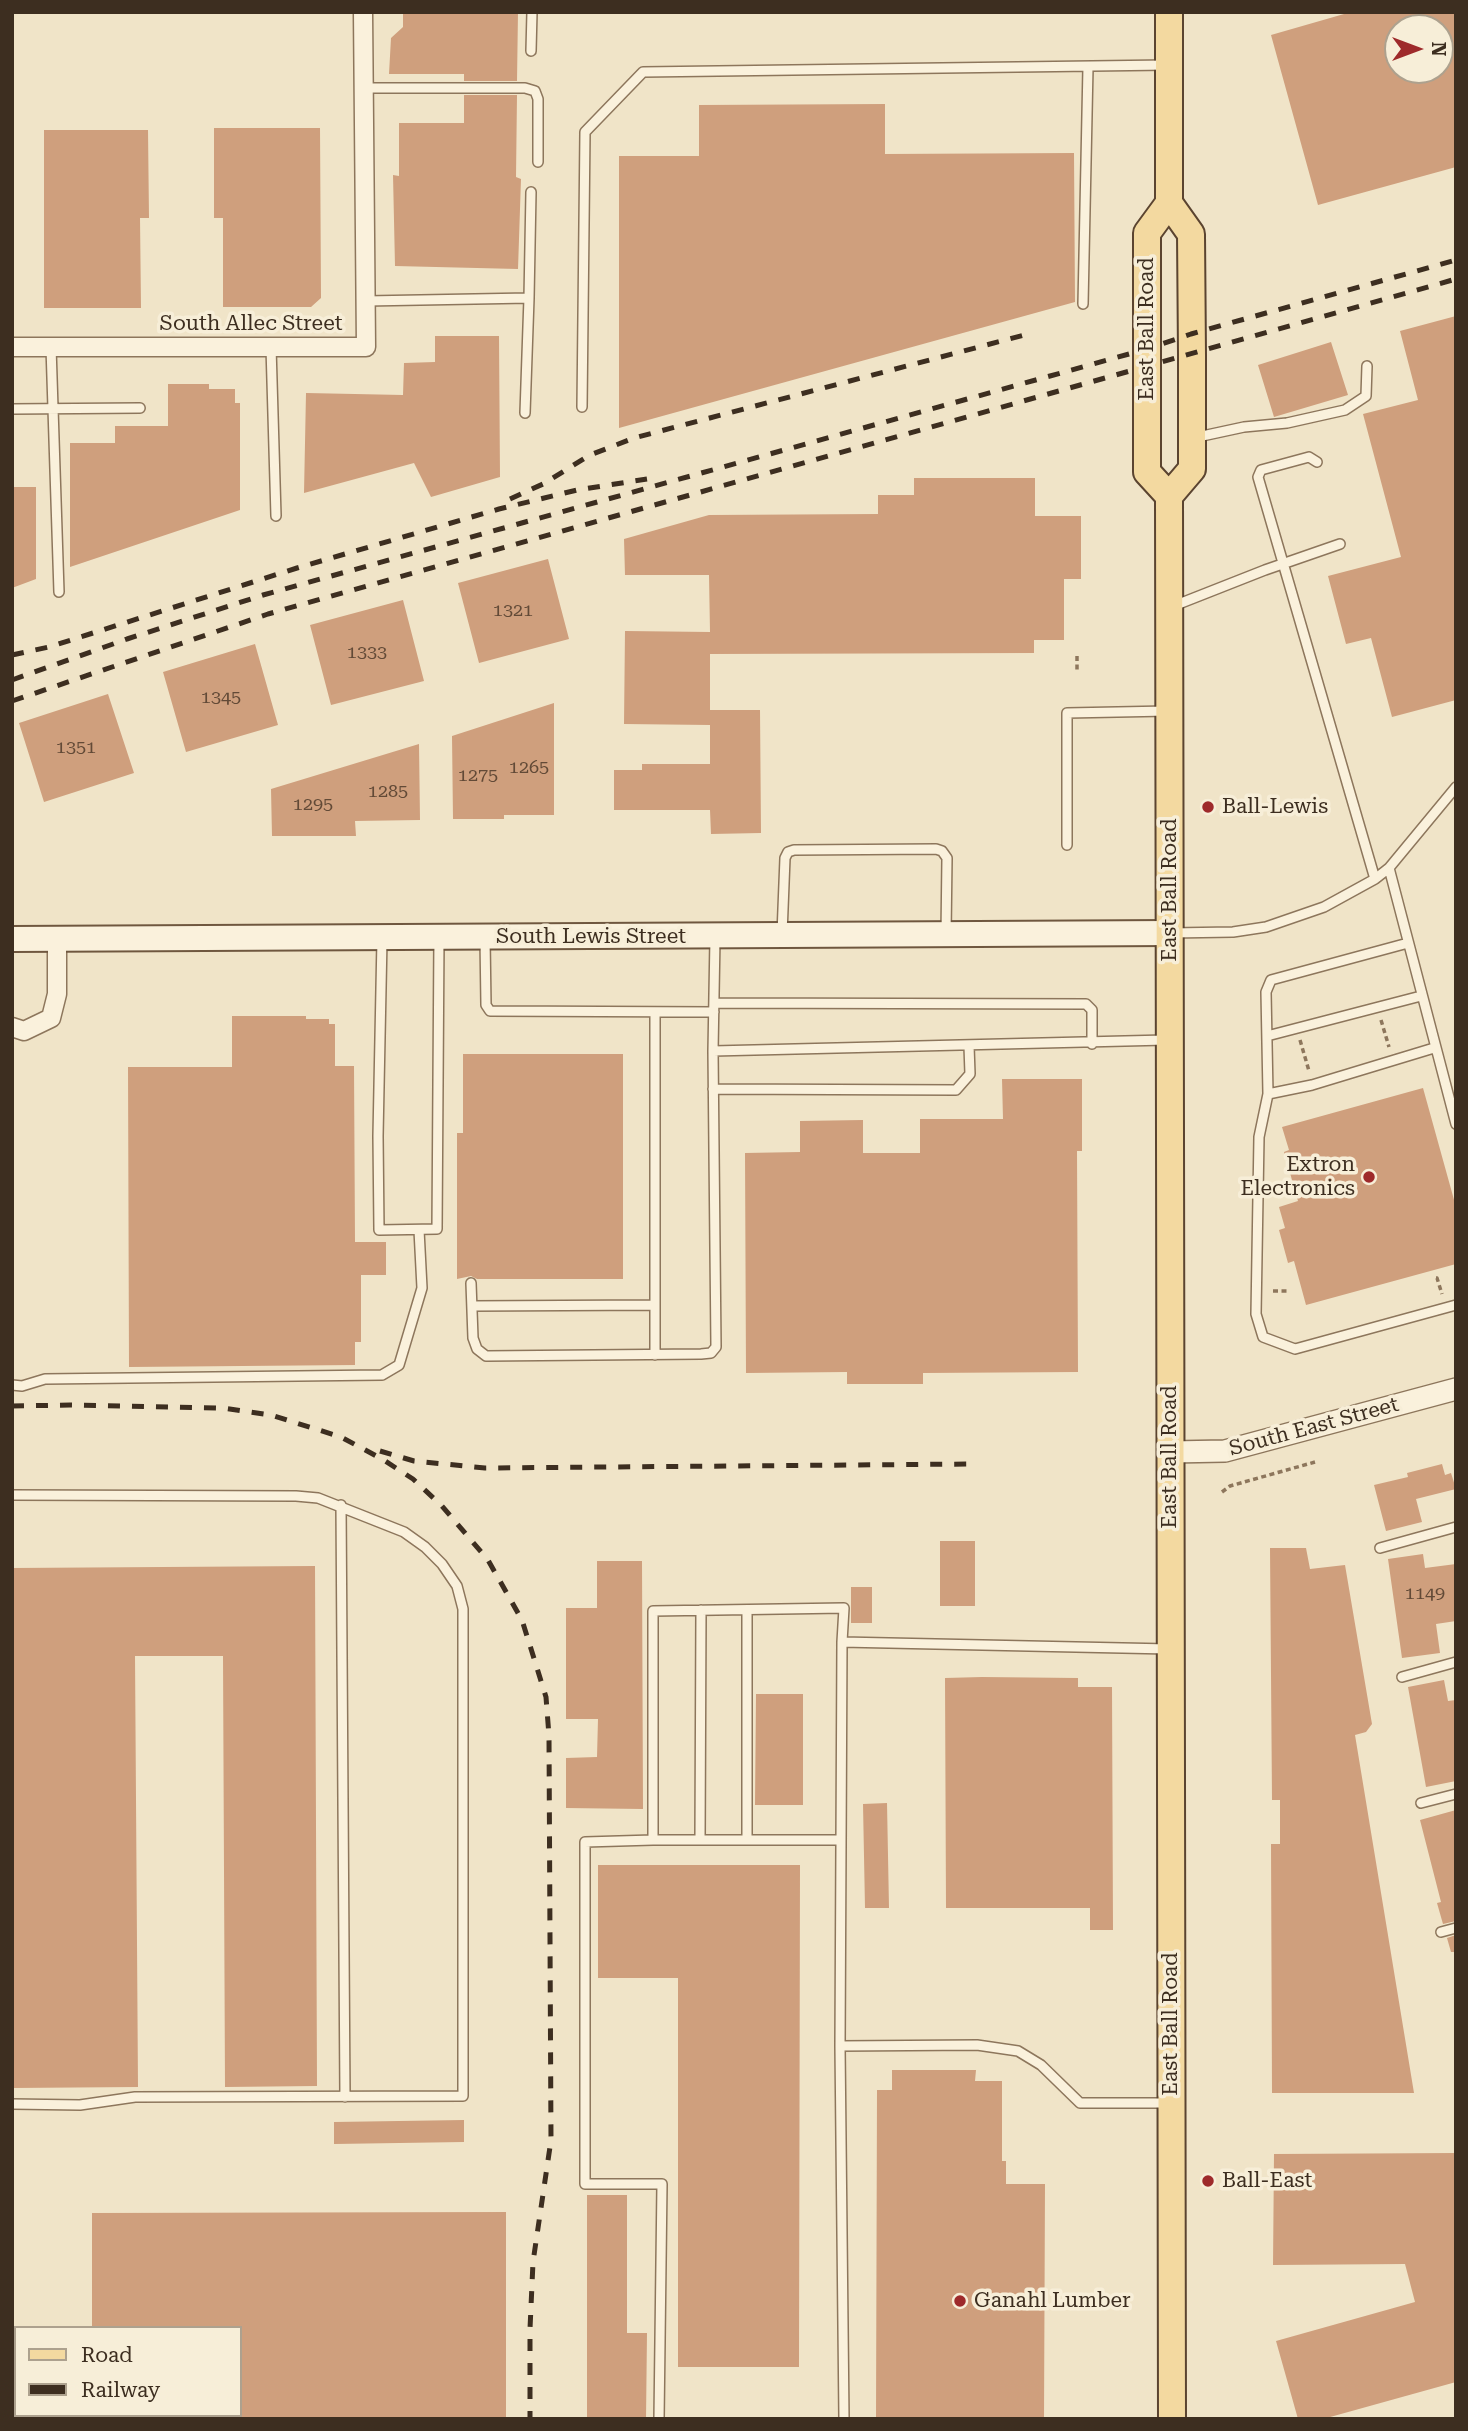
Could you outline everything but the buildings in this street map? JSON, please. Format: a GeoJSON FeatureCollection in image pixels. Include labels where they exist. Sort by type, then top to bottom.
{"type":"FeatureCollection","features":[{"type":"Feature","properties":{"kind":"main road"},"geometry":{"type":"LineString","coordinates":[[1169,12],[1169,203]]}},
{"type":"Feature","properties":{"kind":"main road","name":"East Ball Road"},"geometry":{"type":"LineString","coordinates":[[1169,496],[1147,472],[1147,233],[1169,203],[1191,234],[1192,438],[1192,469],[1169,496],[1172,2419]]}},
{"type":"Feature","properties":{"kind":"main road","name":"South Lewis Street"},"geometry":{"type":"LineString","coordinates":[[12,939],[1170,933]]}},
{"type":"Feature","properties":{"kind":"street","name":"South Allec Street"},"geometry":{"type":"LineString","coordinates":[[12,347],[366,346],[363,12]]}},
{"type":"Feature","properties":{"kind":"street"},"geometry":{"type":"LineString","coordinates":[[12,1027],[24,1031],[51,1018],[57,994],[57,939]]}},
{"type":"Feature","properties":{"kind":"street","name":"South East Street"},"geometry":{"type":"LineString","coordinates":[[1171,1452],[1225,1451],[1456,1389]]}},
{"type":"Feature","properties":{"kind":"lane"},"geometry":{"type":"LineString","coordinates":[[531,51],[532,12]]}},
{"type":"Feature","properties":{"kind":"lane"},"geometry":{"type":"LineString","coordinates":[[582,407],[585,132],[643,72],[1169,65]]}},
{"type":"Feature","properties":{"kind":"lane"},"geometry":{"type":"LineString","coordinates":[[1083,304],[1088,66]]}},
{"type":"Feature","properties":{"kind":"lane"},"geometry":{"type":"LineString","coordinates":[[364,88],[525,88],[536,91],[538,162]]}},
{"type":"Feature","properties":{"kind":"lane"},"geometry":{"type":"LineString","coordinates":[[525,413],[531,192]]}},
{"type":"Feature","properties":{"kind":"lane"},"geometry":{"type":"LineString","coordinates":[[366,301],[529,298]]}},
{"type":"Feature","properties":{"kind":"lane"},"geometry":{"type":"LineString","coordinates":[[51,347],[59,592]]}},
{"type":"Feature","properties":{"kind":"lane"},"geometry":{"type":"LineString","coordinates":[[271,347],[276,516]]}},
{"type":"Feature","properties":{"kind":"lane"},"geometry":{"type":"LineString","coordinates":[[1192,438],[1244,427],[1287,423],[1346,410],[1366,396],[1367,366]]}},
{"type":"Feature","properties":{"kind":"lane"},"geometry":{"type":"LineString","coordinates":[[12,409],[140,408]]}},
{"type":"Feature","properties":{"kind":"lane"},"geometry":{"type":"LineString","coordinates":[[1317,462],[1309,457],[1261,470],[1258,477],[1375,879]]}},
{"type":"Feature","properties":{"kind":"lane"},"geometry":{"type":"LineString","coordinates":[[1169,608],[1340,544]]}},
{"type":"Feature","properties":{"kind":"lane"},"geometry":{"type":"LineString","coordinates":[[1068,845],[1067,713],[1169,710]]}},
{"type":"Feature","properties":{"kind":"lane"},"geometry":{"type":"LineString","coordinates":[[1170,933],[1233,932],[1266,927],[1324,907],[1375,879],[1389,868],[1456,787]]}},
{"type":"Feature","properties":{"kind":"lane"},"geometry":{"type":"LineString","coordinates":[[782,936],[785,858],[788,852],[936,849],[942,851],[947,858],[946,936]]}},
{"type":"Feature","properties":{"kind":"lane"},"geometry":{"type":"LineString","coordinates":[[1389,868],[1456,1124]]}},
{"type":"Feature","properties":{"kind":"lane"},"geometry":{"type":"LineString","coordinates":[[471,1283],[473,1338],[477,1349],[486,1356],[701,1354],[711,1353],[716,1347],[713,1089],[715,936]]}},
{"type":"Feature","properties":{"kind":"lane"},"geometry":{"type":"LineString","coordinates":[[382,938],[379,1230],[419,1230],[437,1229],[439,937]]}},
{"type":"Feature","properties":{"kind":"lane"},"geometry":{"type":"LineString","coordinates":[[485,937],[486,1005],[491,1011],[655,1012],[714,1008],[1086,1004],[1092,1010],[1092,1044]]}},
{"type":"Feature","properties":{"kind":"lane"},"geometry":{"type":"LineString","coordinates":[[1408,943],[1271,980],[1266,992],[1268,1094],[1259,1137],[1256,1314],[1263,1337],[1295,1349],[1456,1304]]}},
{"type":"Feature","properties":{"kind":"lane"},"geometry":{"type":"LineString","coordinates":[[1267,1035],[1421,996]]}},
{"type":"Feature","properties":{"kind":"lane"},"geometry":{"type":"LineString","coordinates":[[655,1012],[655,1355]]}},
{"type":"Feature","properties":{"kind":"lane"},"geometry":{"type":"LineString","coordinates":[[713,1051],[1092,1044],[1170,1040]]}},
{"type":"Feature","properties":{"kind":"lane"},"geometry":{"type":"LineString","coordinates":[[713,1089],[956,1090],[970,1074],[970,1046]]}},
{"type":"Feature","properties":{"kind":"lane"},"geometry":{"type":"LineString","coordinates":[[1268,1094],[1312,1084],[1434,1048]]}},
{"type":"Feature","properties":{"kind":"lane"},"geometry":{"type":"LineString","coordinates":[[12,1385],[45,1379],[382,1375],[399,1365],[422,1288],[419,1230]]}},
{"type":"Feature","properties":{"kind":"lane"},"geometry":{"type":"LineString","coordinates":[[472,1306],[655,1306]]}},
{"type":"Feature","properties":{"kind":"lane"},"geometry":{"type":"LineString","coordinates":[[12,1495],[318,1498],[404,1532],[425,1547],[442,1564],[457,1586],[463,1609],[463,2096],[135,2097],[80,2105],[12,2104]]}},
{"type":"Feature","properties":{"kind":"lane"},"geometry":{"type":"LineString","coordinates":[[341,1505],[345,2097]]}},
{"type":"Feature","properties":{"kind":"lane"},"geometry":{"type":"LineString","coordinates":[[1380,1548],[1456,1527]]}},
{"type":"Feature","properties":{"kind":"lane"},"geometry":{"type":"LineString","coordinates":[[653,1840],[653,1611],[844,1608],[840,2046],[844,2419]]}},
{"type":"Feature","properties":{"kind":"lane"},"geometry":{"type":"LineString","coordinates":[[747,1609],[747,1840]]}},
{"type":"Feature","properties":{"kind":"lane"},"geometry":{"type":"LineString","coordinates":[[700,1840],[701,1610]]}},
{"type":"Feature","properties":{"kind":"lane"},"geometry":{"type":"LineString","coordinates":[[842,1642],[1171,1649]]}},
{"type":"Feature","properties":{"kind":"lane"},"geometry":{"type":"LineString","coordinates":[[1402,1677],[1456,1662]]}},
{"type":"Feature","properties":{"kind":"lane"},"geometry":{"type":"LineString","coordinates":[[1421,1803],[1456,1794]]}},
{"type":"Feature","properties":{"kind":"lane"},"geometry":{"type":"LineString","coordinates":[[659,2419],[662,2184],[585,2184],[585,1842],[841,1840]]}},
{"type":"Feature","properties":{"kind":"lane"},"geometry":{"type":"LineString","coordinates":[[1441,1932],[1456,1928]]}},
{"type":"Feature","properties":{"kind":"lane"},"geometry":{"type":"LineString","coordinates":[[840,2046],[976,2045],[1018,2051],[1041,2065],[1080,2103],[1171,2103]]}},
{"type":"Feature","properties":{"kind":"path"},"geometry":{"type":"LineString","coordinates":[[1077,656],[1077,671]]}},
{"type":"Feature","properties":{"kind":"path"},"geometry":{"type":"LineString","coordinates":[[1380,1017],[1389,1049]]}},
{"type":"Feature","properties":{"kind":"path"},"geometry":{"type":"LineString","coordinates":[[1300,1040],[1309,1071]]}},
{"type":"Feature","properties":{"kind":"path"},"geometry":{"type":"LineString","coordinates":[[1436,1278],[1442,1296]]}},
{"type":"Feature","properties":{"kind":"path"},"geometry":{"type":"LineString","coordinates":[[1273,1291],[1289,1291]]}},
{"type":"Feature","properties":{"kind":"path"},"geometry":{"type":"LineString","coordinates":[[1222,1493],[1230,1486],[1315,1462]]}},
{"type":"Feature","properties":{"kind":"railway"},"geometry":{"type":"LineString","coordinates":[[12,680],[263,595],[1147,349],[1191,334],[1456,260]]}},
{"type":"Feature","properties":{"kind":"railway"},"geometry":{"type":"LineString","coordinates":[[12,701],[268,614],[1456,279]]}},
{"type":"Feature","properties":{"kind":"railway"},"geometry":{"type":"LineString","coordinates":[[510,499],[543,484],[590,455],[634,438],[1028,334]]}},
{"type":"Feature","properties":{"kind":"railway"},"geometry":{"type":"LineString","coordinates":[[12,655],[49,647],[297,568],[499,509],[577,490],[647,479]]}},
{"type":"Feature","properties":{"kind":"railway"},"geometry":{"type":"LineString","coordinates":[[12,1406],[222,1408],[271,1415],[341,1437],[413,1479],[442,1506],[488,1560],[522,1620],[546,1697],[549,1736],[551,2140],[533,2262],[530,2419]]}},
{"type":"Feature","properties":{"kind":"railway"},"geometry":{"type":"LineString","coordinates":[[380,1451],[414,1461],[485,1468],[976,1464]]}},
{"type":"Feature","properties":{"kind":"place","name":"Ball-Lewis"},"geometry":{"type":"Point","coordinates":[1208,807]}},
{"type":"Feature","properties":{"kind":"place","name":"Extron Electronics"},"geometry":{"type":"Point","coordinates":[1369,1177]}},
{"type":"Feature","properties":{"kind":"place","name":"Ball-East"},"geometry":{"type":"Point","coordinates":[1208,2181]}},
{"type":"Feature","properties":{"kind":"place","name":"Ganahl Lumber"},"geometry":{"type":"Point","coordinates":[960,2301]}}]}
